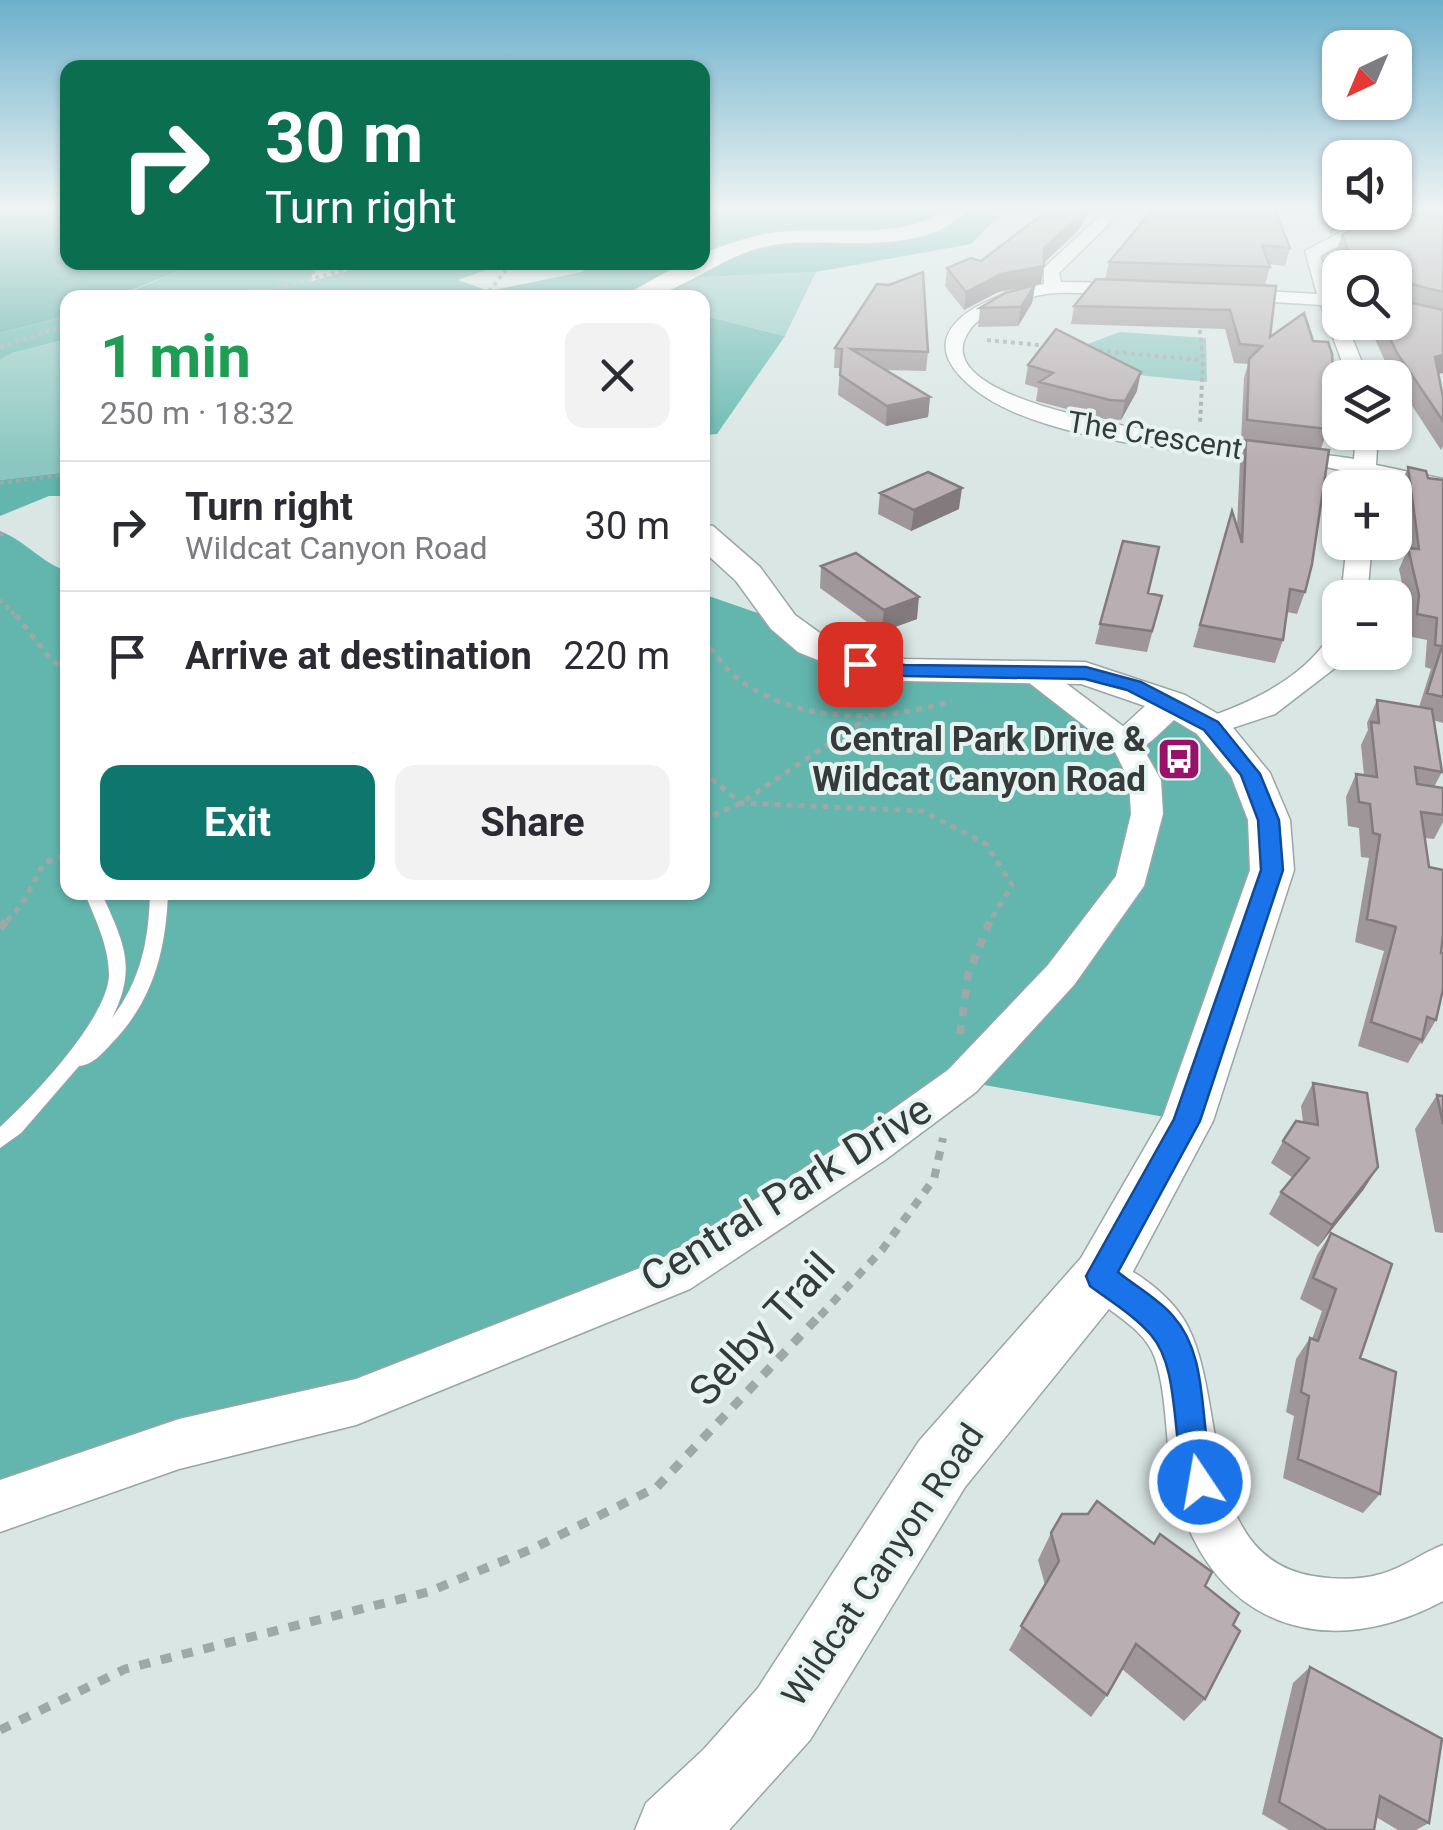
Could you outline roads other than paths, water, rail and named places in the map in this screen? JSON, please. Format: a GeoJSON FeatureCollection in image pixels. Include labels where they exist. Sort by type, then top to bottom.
{"type":"FeatureCollection","features":[{"type":"Feature","properties":{"kind":"street","name":"The Crescent"},"geometry":{"type":"LineString","coordinates":[[1037,292],[997,302],[964,322],[956,337],[954,359],[964,374],[998,397],[1051,418],[1098,430],[1332,461],[1348,470]]}},
{"type":"Feature","properties":{"kind":"street"},"geometry":{"type":"LineString","coordinates":[[1197,292],[1322,300]]}},
{"type":"Feature","properties":{"kind":"street"},"geometry":{"type":"LineString","coordinates":[[1412,483],[1443,486]]}},
{"type":"Feature","properties":{"kind":"street"},"geometry":{"type":"LineString","coordinates":[[710,540],[737,562],[783,622],[811,644],[860,664],[905,670],[1086,673],[1192,714]]}},
{"type":"Feature","properties":{"kind":"street"},"geometry":{"type":"LineString","coordinates":[[1125,742],[1192,714],[1265,708],[1322,664]]}},
{"type":"Feature","properties":{"kind":"street","name":"Central Park Drive"},"geometry":{"type":"LineString","coordinates":[[0,1506],[179,1444],[356,1402],[674,1275],[870,1148],[962,1081],[1061,976],[1132,878],[1147,814],[1144,780],[1125,742],[1033,672]]}},
{"type":"Feature","properties":{"kind":"street","name":"Wildcat Canyon Road"},"geometry":{"type":"LineString","coordinates":[[673,1830],[731,1776],[784,1714],[942,1464],[1101,1276],[1186,1121],[1272,870],[1268,820],[1250,774],[1192,714]]}},
{"type":"Feature","properties":{"kind":"street"},"geometry":{"type":"LineString","coordinates":[[1101,1276],[1164,1326],[1177,1354],[1185,1380],[1191,1445],[1210,1519],[1234,1563],[1280,1597],[1339,1609],[1402,1597],[1443,1570]]}},
{"type":"Feature","properties":{"kind":"lane"},"geometry":{"type":"LineString","coordinates":[[62,1075],[95,1029],[118,985],[116,946],[96,900]]}},
{"type":"Feature","properties":{"kind":"lane"},"geometry":{"type":"LineString","coordinates":[[0,1139],[62,1075],[113,1033],[144,990],[159,936],[159,900]]}},
{"type":"Feature","properties":{"kind":"place","name":"Central Park Drive & Wildcat Canyon Road"},"geometry":{"type":"Point","coordinates":[1179,759]}}]}
